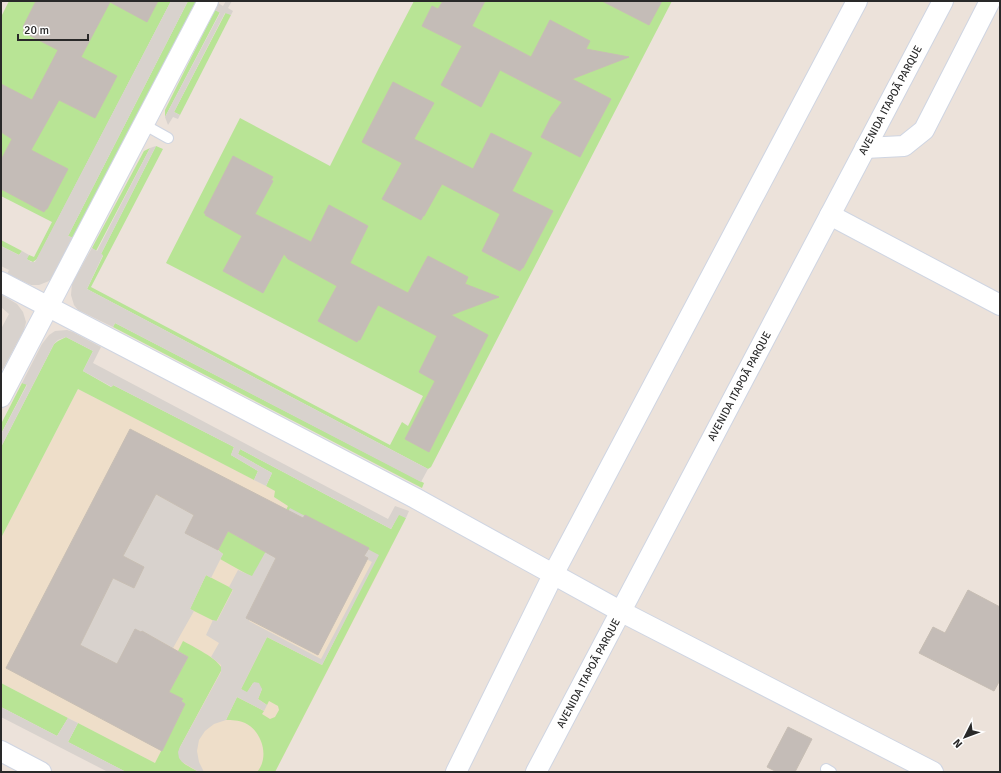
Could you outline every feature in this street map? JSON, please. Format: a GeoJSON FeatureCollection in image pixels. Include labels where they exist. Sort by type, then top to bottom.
{"type":"FeatureCollection","features":[{"type":"Feature","properties":{"kind":"street"},"geometry":{"type":"LineString","coordinates":[[1,397],[208,1]]}},
{"type":"Feature","properties":{"kind":"street"},"geometry":{"type":"LineString","coordinates":[[456,772],[554,575],[857,1]]}},
{"type":"Feature","properties":{"kind":"street","name":"AVENIDA ITAPOÃ PARQUE"},"geometry":{"type":"LineString","coordinates":[[536,772],[943,1]]}},
{"type":"Feature","properties":{"kind":"street"},"geometry":{"type":"LineString","coordinates":[[865,148],[904,146],[924,130],[990,1]]}},
{"type":"Feature","properties":{"kind":"street"},"geometry":{"type":"LineString","coordinates":[[830,215],[1000,305]]}},
{"type":"Feature","properties":{"kind":"street"},"geometry":{"type":"LineString","coordinates":[[1,282],[415,498],[620,611],[933,772]]}},
{"type":"Feature","properties":{"kind":"street"},"geometry":{"type":"LineString","coordinates":[[1,751],[41,772]]}},
{"type":"Feature","properties":{"kind":"lane"},"geometry":{"type":"LineString","coordinates":[[143,124],[168,138]]}},
{"type":"Feature","properties":{"kind":"shaded area"},"geometry":{"type":"Polygon","coordinates":[[[171,1],[188,1],[68,236],[74,238],[55,274],[49,281],[39,285],[31,285],[7,274],[9,270],[1,266],[1,246],[19,255],[22,251],[29,255],[27,259],[31,262],[35,262],[171,1]]]}},
{"type":"Feature","properties":{"kind":"shaded area"},"geometry":{"type":"Polygon","coordinates":[[[226,1],[232,1],[228,8],[233,11],[231,15],[225,13],[174,112],[180,115],[178,119],[173,117],[168,125],[165,117],[220,13],[215,10],[218,3],[223,6],[226,1]]]}},
{"type":"Feature","properties":{"kind":"shaded area"},"geometry":{"type":"Polygon","coordinates":[[[156,146],[101,254],[103,255],[87,289],[428,469],[421,482],[115,323],[113,327],[78,310],[74,305],[71,295],[72,283],[92,248],[97,251],[150,148],[156,146]]]}},
{"type":"Feature","properties":{"kind":"shaded area"},"geometry":{"type":"Polygon","coordinates":[[[2,295],[17,304],[23,312],[26,322],[24,330],[3,369],[1,368],[1,329],[9,314],[1,307],[2,295]]]}},
{"type":"Feature","properties":{"kind":"shaded area"},"geometry":{"type":"Polygon","coordinates":[[[67,330],[101,347],[93,363],[388,519],[395,506],[409,511],[406,518],[399,515],[391,529],[240,449],[238,454],[272,473],[266,486],[254,480],[258,471],[231,455],[234,447],[113,385],[112,387],[83,371],[93,351],[66,337],[58,340],[54,344],[1,447],[1,434],[27,385],[22,383],[42,344],[49,335],[55,331],[67,330]]]}},
{"type":"Feature","properties":{"kind":"shaded area"},"geometry":{"type":"Polygon","coordinates":[[[78,389],[390,550],[275,772],[172,772],[1,683],[1,538],[78,389]]]}},
{"type":"Feature","properties":{"kind":"shaded area"},"geometry":{"type":"Polygon","coordinates":[[[155,494],[201,518],[218,550],[223,554],[211,578],[206,575],[190,609],[194,611],[173,648],[142,631],[123,668],[80,645],[113,578],[134,588],[144,567],[123,556],[155,494]]]}},
{"type":"Feature","properties":{"kind":"shaded area"},"geometry":{"type":"Polygon","coordinates":[[[290,508],[379,555],[322,665],[267,637],[241,689],[247,692],[254,682],[259,683],[262,689],[258,699],[267,705],[264,711],[237,697],[226,720],[214,724],[205,731],[199,740],[197,751],[199,762],[204,772],[199,772],[182,762],[179,758],[178,752],[221,672],[221,665],[211,657],[219,643],[206,635],[213,620],[217,621],[233,590],[229,587],[238,570],[252,576],[290,508]],[[299,524],[249,621],[321,659],[372,562],[299,524]]]}},
{"type":"Feature","properties":{"kind":"shaded area"},"geometry":{"type":"Polygon","coordinates":[[[1,707],[57,736],[68,718],[78,723],[68,742],[126,772],[108,772],[1,717],[1,707]]]}},
{"type":"Feature","properties":{"kind":"green space"},"geometry":{"type":"Polygon","coordinates":[[[9,1],[171,1],[37,259],[33,262],[26,259],[29,255],[34,257],[52,222],[1,196],[1,17],[9,1]]]}},
{"type":"Feature","properties":{"kind":"green space"},"geometry":{"type":"Polygon","coordinates":[[[188,1],[196,1],[74,238],[68,236],[188,1]]]}},
{"type":"Feature","properties":{"kind":"green space"},"geometry":{"type":"Polygon","coordinates":[[[414,1],[672,1],[431,467],[428,469],[87,289],[103,256],[101,254],[156,146],[163,149],[91,287],[390,445],[402,422],[408,426],[423,396],[166,263],[240,118],[330,166],[414,1]]]}},
{"type":"Feature","properties":{"kind":"green space"},"geometry":{"type":"Polygon","coordinates":[[[215,10],[220,12],[165,117],[165,110],[215,10]]]}},
{"type":"Feature","properties":{"kind":"green space"},"geometry":{"type":"Polygon","coordinates":[[[226,12],[231,15],[180,115],[174,112],[226,12]]]}},
{"type":"Feature","properties":{"kind":"green space"},"geometry":{"type":"Polygon","coordinates":[[[150,148],[96,251],[92,248],[144,151],[150,148]]]}},
{"type":"Feature","properties":{"kind":"green space"},"geometry":{"type":"Polygon","coordinates":[[[1,240],[22,251],[19,255],[1,246],[1,240]]]}},
{"type":"Feature","properties":{"kind":"green space"},"geometry":{"type":"Polygon","coordinates":[[[115,323],[424,483],[422,488],[113,327],[115,323]]]}},
{"type":"Feature","properties":{"kind":"green space"},"geometry":{"type":"Polygon","coordinates":[[[66,337],[93,351],[83,371],[111,387],[113,385],[234,447],[231,455],[258,471],[254,480],[78,389],[1,538],[1,447],[54,344],[66,337]]]}},
{"type":"Feature","properties":{"kind":"green space"},"geometry":{"type":"Polygon","coordinates":[[[22,383],[27,384],[1,434],[1,424],[22,383]]]}},
{"type":"Feature","properties":{"kind":"green space"},"geometry":{"type":"Polygon","coordinates":[[[240,449],[391,529],[399,514],[406,518],[275,772],[257,772],[261,766],[263,752],[260,738],[256,732],[245,723],[226,720],[237,697],[264,711],[262,714],[270,719],[275,717],[279,710],[278,706],[269,701],[267,705],[258,699],[262,689],[253,683],[247,693],[241,689],[267,637],[322,665],[378,555],[252,577],[220,559],[223,554],[218,550],[228,531],[265,551],[288,506],[274,497],[275,491],[266,486],[272,473],[238,454],[240,449]]]}},
{"type":"Feature","properties":{"kind":"green space"},"geometry":{"type":"Polygon","coordinates":[[[206,575],[233,589],[216,622],[190,609],[206,575]]]}},
{"type":"Feature","properties":{"kind":"green space"},"geometry":{"type":"Polygon","coordinates":[[[183,641],[211,657],[220,665],[222,669],[180,747],[179,752],[181,760],[199,772],[126,772],[68,742],[78,723],[155,763],[185,704],[169,692],[188,657],[178,651],[183,641]]]}},
{"type":"Feature","properties":{"kind":"green space"},"geometry":{"type":"Polygon","coordinates":[[[1,683],[68,718],[57,736],[1,707],[1,683]]]}},
{"type":"Feature","properties":{"kind":"building"},"geometry":{"type":"Polygon","coordinates":[[[36,1],[158,1],[147,22],[110,2],[81,57],[117,76],[95,118],[59,100],[31,150],[68,169],[44,212],[1,189],[1,160],[12,139],[1,132],[1,84],[32,100],[58,50],[23,32],[25,28],[23,27],[36,1]]]}},
{"type":"Feature","properties":{"kind":"building"},"geometry":{"type":"Polygon","coordinates":[[[443,1],[485,1],[472,26],[531,57],[550,20],[590,41],[586,49],[629,57],[572,79],[611,99],[580,157],[541,137],[551,117],[562,102],[500,70],[481,107],[441,85],[462,46],[422,26],[432,6],[438,9],[443,1]]]}},
{"type":"Feature","properties":{"kind":"building"},"geometry":{"type":"Polygon","coordinates":[[[602,1],[662,1],[649,25],[602,1]]]}},
{"type":"Feature","properties":{"kind":"building"},"geometry":{"type":"Polygon","coordinates":[[[393,82],[434,103],[414,139],[473,169],[491,133],[532,153],[512,191],[553,211],[520,271],[482,251],[500,214],[442,184],[421,220],[382,199],[402,163],[362,142],[393,82]]]}},
{"type":"Feature","properties":{"kind":"building"},"geometry":{"type":"Polygon","coordinates":[[[233,156],[273,177],[271,180],[273,181],[255,214],[311,242],[329,205],[368,226],[350,263],[408,293],[428,256],[468,277],[465,284],[499,297],[451,315],[488,335],[429,452],[405,439],[435,381],[419,372],[437,336],[378,305],[360,340],[357,342],[318,321],[337,286],[288,259],[284,254],[263,293],[223,271],[242,236],[204,213],[233,156]]]}},
{"type":"Feature","properties":{"kind":"building"},"geometry":{"type":"Polygon","coordinates":[[[130,429],[303,518],[305,515],[369,548],[364,556],[368,558],[318,655],[246,618],[276,558],[228,531],[218,550],[185,533],[194,515],[156,494],[123,556],[144,567],[134,588],[113,578],[80,645],[117,664],[135,629],[141,632],[142,631],[188,657],[169,692],[183,699],[181,701],[185,704],[162,751],[6,668],[130,429]]]}},
{"type":"Feature","properties":{"kind":"building"},"geometry":{"type":"Polygon","coordinates":[[[968,590],[1000,607],[1000,680],[994,691],[919,653],[933,627],[945,633],[968,590]]]}},
{"type":"Feature","properties":{"kind":"building"},"geometry":{"type":"Polygon","coordinates":[[[788,727],[812,739],[795,772],[777,772],[767,767],[788,727]]]}}]}
